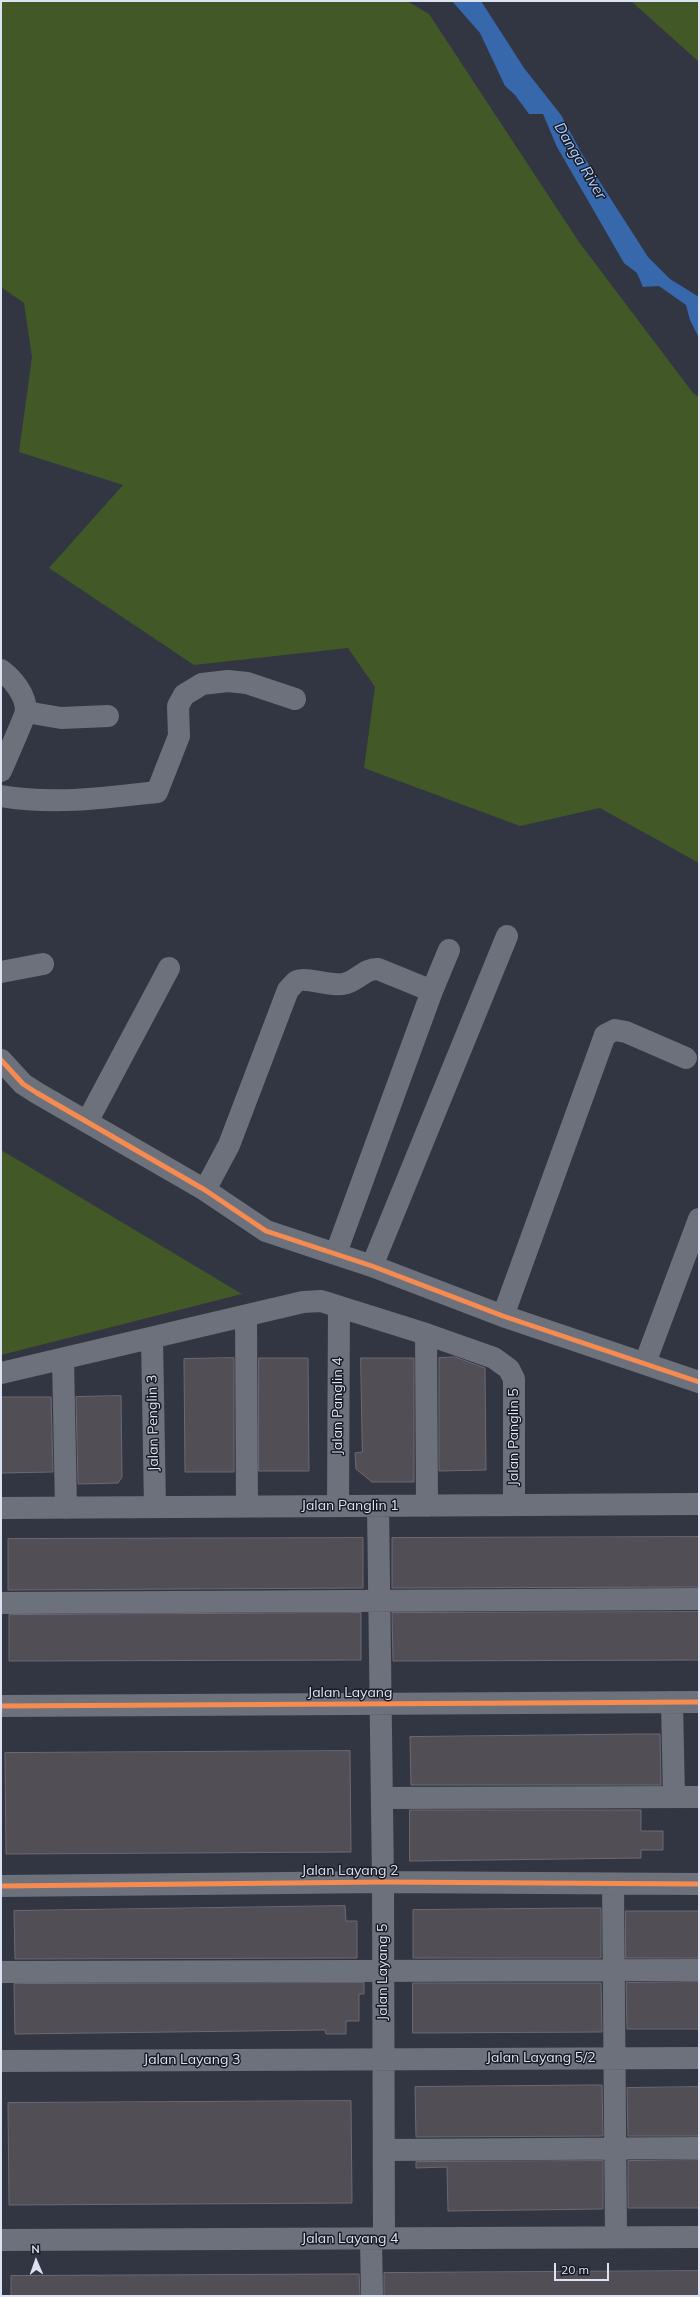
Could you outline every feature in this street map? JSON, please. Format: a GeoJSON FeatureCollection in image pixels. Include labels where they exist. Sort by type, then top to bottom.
{"type":"FeatureCollection","features":[{"type":"Feature","properties":{"kind":"street"},"geometry":{"type":"LineString","coordinates":[[1,670],[20,691],[26,712],[1,771]]}},
{"type":"Feature","properties":{"kind":"street"},"geometry":{"type":"LineString","coordinates":[[1,796],[28,800],[77,801],[157,792],[179,736],[178,706],[184,695],[202,684],[228,681],[247,683],[295,699]]}},
{"type":"Feature","properties":{"kind":"street"},"geometry":{"type":"LineString","coordinates":[[26,712],[61,718],[108,716]]}},
{"type":"Feature","properties":{"kind":"street"},"geometry":{"type":"LineString","coordinates":[[372,1266],[507,936]]}},
{"type":"Feature","properties":{"kind":"street"},"geometry":{"type":"LineString","coordinates":[[336,1253],[432,991],[449,950]]}},
{"type":"Feature","properties":{"kind":"street"},"geometry":{"type":"LineString","coordinates":[[1,972],[42,964]]}},
{"type":"Feature","properties":{"kind":"street"},"geometry":{"type":"LineString","coordinates":[[87,1122],[169,968]]}},
{"type":"Feature","properties":{"kind":"street"},"geometry":{"type":"LineString","coordinates":[[205,1190],[229,1145],[288,990],[297,981],[305,980],[334,985],[350,983],[370,968],[378,969],[432,991]]}},
{"type":"Feature","properties":{"kind":"street"},"geometry":{"type":"LineString","coordinates":[[503,1316],[605,1035],[615,1030],[626,1032],[686,1058]]}},
{"type":"Feature","properties":{"kind":"street"},"geometry":{"type":"LineString","coordinates":[[1,1060],[23,1084],[205,1190],[266,1232],[336,1253],[503,1316],[699,1382]]}},
{"type":"Feature","properties":{"kind":"street"},"geometry":{"type":"LineString","coordinates":[[645,1363],[699,1219]]}},
{"type":"Feature","properties":{"kind":"street"},"geometry":{"type":"LineString","coordinates":[[1,1374],[303,1302],[320,1301],[426,1334],[427,1506]]}},
{"type":"Feature","properties":{"kind":"street","name":"Jalan Panglin 4"},"geometry":{"type":"LineString","coordinates":[[338,1506],[339,1307]]}},
{"type":"Feature","properties":{"kind":"street"},"geometry":{"type":"LineString","coordinates":[[246,1316],[247,1506]]}},
{"type":"Feature","properties":{"kind":"street","name":"Jalan Panglin 5"},"geometry":{"type":"LineString","coordinates":[[426,1334],[494,1358],[509,1369],[514,1379],[514,1505]]}},
{"type":"Feature","properties":{"kind":"street","name":"Jalan Penglin 3"},"geometry":{"type":"LineString","coordinates":[[152,1338],[155,1507]]}},
{"type":"Feature","properties":{"kind":"street"},"geometry":{"type":"LineString","coordinates":[[63,1359],[66,1508]]}},
{"type":"Feature","properties":{"kind":"street","name":"Jalan Panglin 1"},"geometry":{"type":"LineString","coordinates":[[1,1508],[699,1504]]}},
{"type":"Feature","properties":{"kind":"street","name":"Jalan Layang 5"},"geometry":{"type":"LineString","coordinates":[[372,2296],[384,2150],[383,1882],[378,1506]]}},
{"type":"Feature","properties":{"kind":"street"},"geometry":{"type":"LineString","coordinates":[[1,1603],[699,1599]]}},
{"type":"Feature","properties":{"kind":"street"},"geometry":{"type":"LineString","coordinates":[[672,1702],[674,1797]]}},
{"type":"Feature","properties":{"kind":"street","name":"Jalan Layang"},"geometry":{"type":"LineString","coordinates":[[1,1706],[699,1702]]}},
{"type":"Feature","properties":{"kind":"street"},"geometry":{"type":"LineString","coordinates":[[382,1798],[699,1797]]}},
{"type":"Feature","properties":{"kind":"street","name":"Jalan Layang 2"},"geometry":{"type":"LineString","coordinates":[[1,1886],[383,1882],[699,1884]]}},
{"type":"Feature","properties":{"kind":"street"},"geometry":{"type":"LineString","coordinates":[[613,1884],[613,2058],[616,2237]]}},
{"type":"Feature","properties":{"kind":"street"},"geometry":{"type":"LineString","coordinates":[[1,1972],[699,1970]]}},
{"type":"Feature","properties":{"kind":"street","name":"Jalan Layang 5/2"},"geometry":{"type":"LineString","coordinates":[[384,2059],[699,2058]]}},
{"type":"Feature","properties":{"kind":"street","name":"Jalan Layang 3"},"geometry":{"type":"LineString","coordinates":[[1,2061],[384,2059]]}},
{"type":"Feature","properties":{"kind":"street"},"geometry":{"type":"LineString","coordinates":[[384,2150],[699,2148]]}},
{"type":"Feature","properties":{"kind":"street","name":"Jalan Layang 4"},"geometry":{"type":"LineString","coordinates":[[1,2240],[699,2237]]}},
{"type":"Feature","properties":{"kind":"green space"},"geometry":{"type":"Polygon","coordinates":[[[1,1],[407,1],[429,14],[579,242],[693,393],[699,397],[699,863],[600,808],[520,826],[364,768],[375,687],[348,648],[194,665],[49,568],[123,485],[19,452],[32,357],[24,303],[1,287],[1,1]]]}},
{"type":"Feature","properties":{"kind":"green space"},"geometry":{"type":"Polygon","coordinates":[[[631,1],[699,1],[699,62],[631,1]]]}},
{"type":"Feature","properties":{"kind":"green space"},"geometry":{"type":"Polygon","coordinates":[[[1,1150],[242,1294],[1,1355],[1,1150]]]}},
{"type":"Feature","properties":{"kind":"water","name":"Danga River"},"geometry":{"type":"Polygon","coordinates":[[[452,1],[481,1],[524,68],[561,115],[582,154],[648,257],[670,279],[699,297],[699,338],[690,320],[686,305],[659,286],[643,287],[637,273],[624,263],[557,147],[543,114],[529,114],[515,95],[505,86],[480,33],[452,1]]]}},
{"type":"Feature","properties":{"kind":"building"},"geometry":{"type":"Polygon","coordinates":[[[455,1357],[485,1368],[486,1470],[439,1471],[439,1358],[455,1357]]]}},
{"type":"Feature","properties":{"kind":"building"},"geometry":{"type":"Polygon","coordinates":[[[234,1358],[234,1472],[185,1472],[184,1359],[234,1358]]]}},
{"type":"Feature","properties":{"kind":"building"},"geometry":{"type":"Polygon","coordinates":[[[259,1358],[308,1358],[309,1471],[259,1471],[259,1358]]]}},
{"type":"Feature","properties":{"kind":"building"},"geometry":{"type":"Polygon","coordinates":[[[361,1358],[414,1358],[414,1482],[372,1482],[356,1469],[355,1453],[362,1452],[361,1358]]]}},
{"type":"Feature","properties":{"kind":"building"},"geometry":{"type":"Polygon","coordinates":[[[121,1396],[122,1477],[118,1483],[78,1484],[76,1397],[121,1396]]]}},
{"type":"Feature","properties":{"kind":"building"},"geometry":{"type":"Polygon","coordinates":[[[1,1397],[51,1397],[53,1472],[1,1473],[1,1397]]]}},
{"type":"Feature","properties":{"kind":"building"},"geometry":{"type":"Polygon","coordinates":[[[699,1537],[699,1587],[392,1588],[392,1538],[699,1537]]]}},
{"type":"Feature","properties":{"kind":"building"},"geometry":{"type":"Polygon","coordinates":[[[363,1538],[363,1588],[8,1590],[8,1539],[363,1538]]]}},
{"type":"Feature","properties":{"kind":"building"},"geometry":{"type":"Polygon","coordinates":[[[699,1612],[699,1660],[393,1661],[392,1613],[699,1612]]]}},
{"type":"Feature","properties":{"kind":"building"},"geometry":{"type":"Polygon","coordinates":[[[361,1613],[361,1660],[9,1661],[9,1615],[361,1613]]]}},
{"type":"Feature","properties":{"kind":"building"},"geometry":{"type":"Polygon","coordinates":[[[660,1734],[661,1785],[411,1785],[410,1737],[660,1734]]]}},
{"type":"Feature","properties":{"kind":"building"},"geometry":{"type":"Polygon","coordinates":[[[350,1751],[351,1852],[6,1854],[5,1753],[350,1751]]]}},
{"type":"Feature","properties":{"kind":"building"},"geometry":{"type":"Polygon","coordinates":[[[410,1810],[641,1810],[641,1831],[663,1831],[663,1850],[641,1850],[641,1858],[410,1861],[410,1810]]]}},
{"type":"Feature","properties":{"kind":"building"},"geometry":{"type":"Polygon","coordinates":[[[345,1906],[346,1921],[357,1921],[357,1958],[15,1959],[14,1911],[345,1906]]]}},
{"type":"Feature","properties":{"kind":"building"},"geometry":{"type":"Polygon","coordinates":[[[601,1908],[601,1958],[413,1958],[413,1910],[601,1908]]]}},
{"type":"Feature","properties":{"kind":"building"},"geometry":{"type":"Polygon","coordinates":[[[626,1911],[699,1911],[699,1958],[626,1958],[626,1911]]]}},
{"type":"Feature","properties":{"kind":"building"},"geometry":{"type":"Polygon","coordinates":[[[699,1982],[699,2029],[627,2029],[626,1983],[699,1982]]]}},
{"type":"Feature","properties":{"kind":"building"},"geometry":{"type":"Polygon","coordinates":[[[364,1983],[364,1994],[359,1994],[359,2021],[346,2021],[346,2034],[326,2034],[325,2030],[15,2034],[14,1984],[364,1983]]]}},
{"type":"Feature","properties":{"kind":"building"},"geometry":{"type":"Polygon","coordinates":[[[413,1983],[601,1983],[602,2032],[413,2033],[413,1983]]]}},
{"type":"Feature","properties":{"kind":"building"},"geometry":{"type":"Polygon","coordinates":[[[602,2085],[603,2136],[416,2137],[415,2087],[602,2085]]]}},
{"type":"Feature","properties":{"kind":"building"},"geometry":{"type":"Polygon","coordinates":[[[699,2087],[699,2136],[628,2136],[627,2088],[699,2087]]]}},
{"type":"Feature","properties":{"kind":"building"},"geometry":{"type":"Polygon","coordinates":[[[351,2101],[352,2203],[9,2205],[8,2103],[351,2101]]]}},
{"type":"Feature","properties":{"kind":"building"},"geometry":{"type":"Polygon","coordinates":[[[699,2160],[699,2208],[628,2208],[628,2161],[699,2160]]]}},
{"type":"Feature","properties":{"kind":"building"},"geometry":{"type":"Polygon","coordinates":[[[603,2161],[603,2209],[448,2211],[447,2167],[416,2168],[416,2162],[603,2161]]]}},
{"type":"Feature","properties":{"kind":"building"},"geometry":{"type":"Polygon","coordinates":[[[699,2271],[699,2296],[384,2296],[384,2273],[699,2271]]]}},
{"type":"Feature","properties":{"kind":"building"},"geometry":{"type":"Polygon","coordinates":[[[359,2274],[360,2296],[11,2296],[11,2276],[359,2274]]]}},
{"type":"Feature","properties":{"kind":"cycle path"},"geometry":{"type":"LineString","coordinates":[[1,1060],[23,1084],[205,1190],[266,1231],[372,1266],[503,1316],[699,1382]]}},
{"type":"Feature","properties":{"kind":"cycle path"},"geometry":{"type":"LineString","coordinates":[[1,1706],[699,1702]]}},
{"type":"Feature","properties":{"kind":"cycle path"},"geometry":{"type":"LineString","coordinates":[[1,1886],[383,1882],[699,1884]]}}]}
